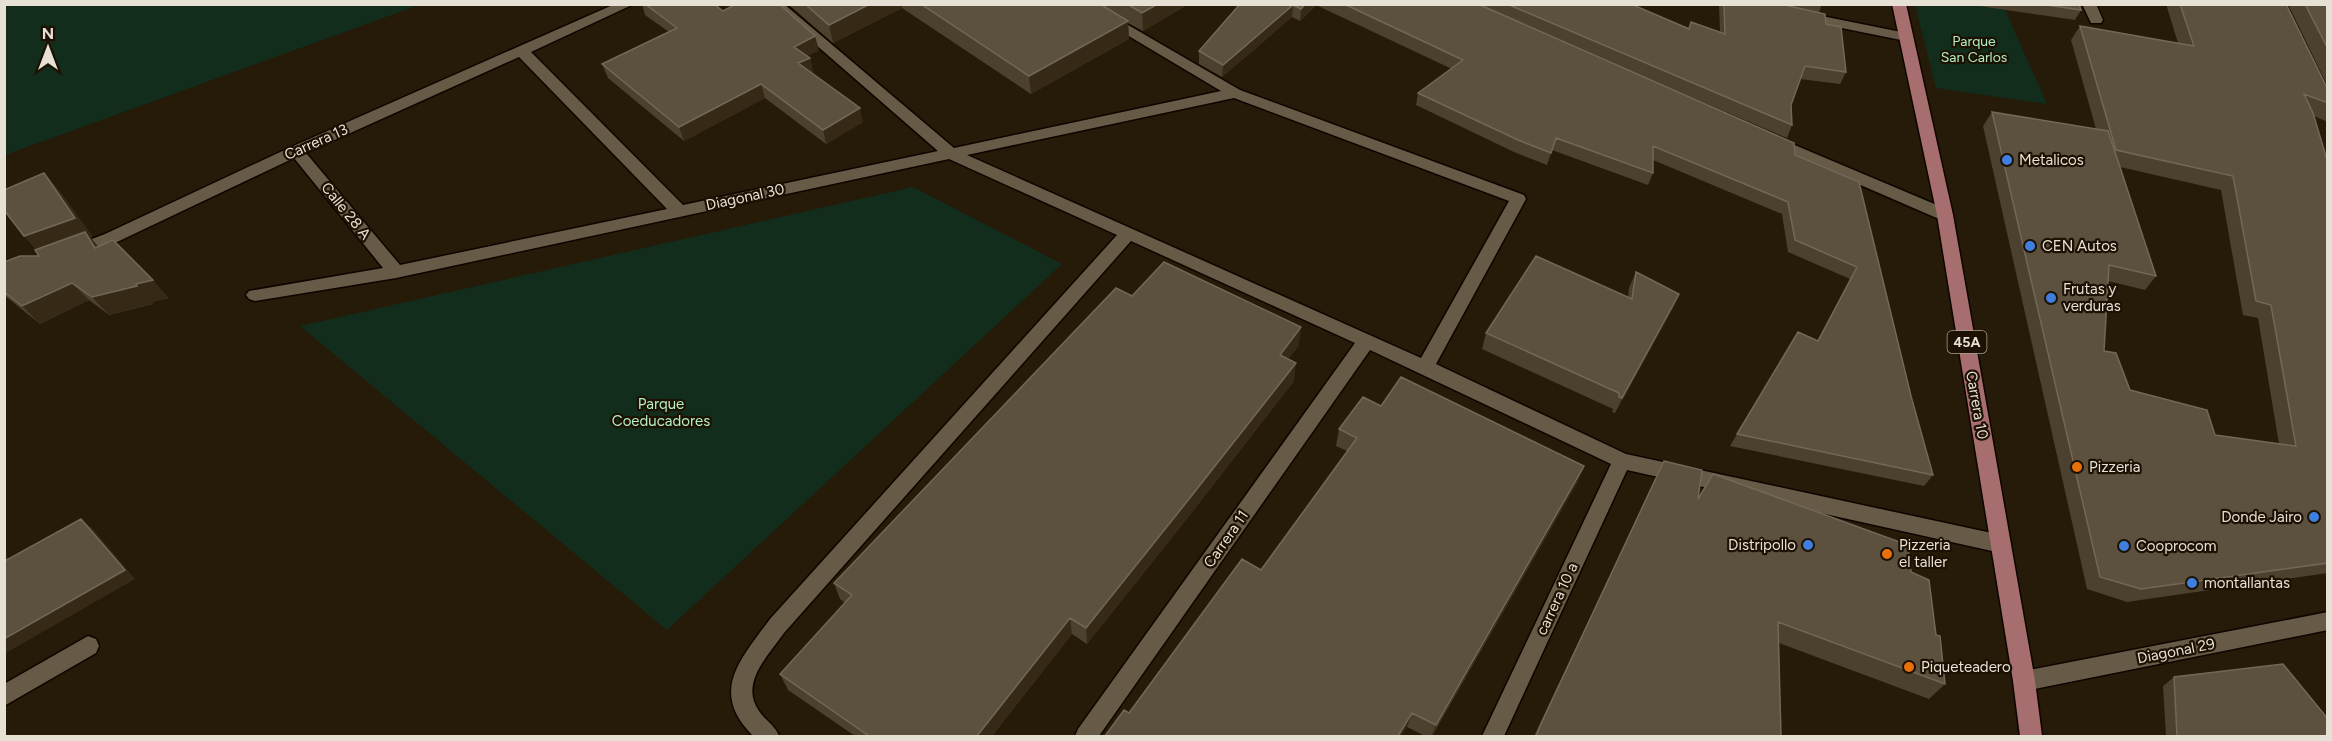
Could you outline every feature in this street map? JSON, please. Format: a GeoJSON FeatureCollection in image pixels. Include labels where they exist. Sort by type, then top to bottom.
{"type":"FeatureCollection","features":[{"type":"Feature","properties":{"kind":"main road","name":"Carrera 10"},"geometry":{"type":"LineString","coordinates":[[1899,4],[1945,215],[2024,681],[2031,736]]}},
{"type":"Feature","properties":{"kind":"street","name":"Carrera 13"},"geometry":{"type":"LineString","coordinates":[[58,258],[111,238],[296,151],[628,4]]}},
{"type":"Feature","properties":{"kind":"street"},"geometry":{"type":"LineString","coordinates":[[775,4],[951,154],[1366,340],[1622,461],[2001,544]]}},
{"type":"Feature","properties":{"kind":"street"},"geometry":{"type":"LineString","coordinates":[[1081,4],[1234,93],[1518,199],[1425,367]]}},
{"type":"Feature","properties":{"kind":"street"},"geometry":{"type":"LineString","coordinates":[[2089,4],[2096,20]]}},
{"type":"Feature","properties":{"kind":"street"},"geometry":{"type":"LineString","coordinates":[[1789,14],[1906,37]]}},
{"type":"Feature","properties":{"kind":"street"},"geometry":{"type":"LineString","coordinates":[[522,52],[678,210]]}},
{"type":"Feature","properties":{"kind":"street","name":"Diagonal 30"},"geometry":{"type":"LineString","coordinates":[[255,295],[396,272],[1234,93]]}},
{"type":"Feature","properties":{"kind":"street"},"geometry":{"type":"LineString","coordinates":[[1760,135],[1945,215]]}},
{"type":"Feature","properties":{"kind":"street","name":"Calle 28 A"},"geometry":{"type":"LineString","coordinates":[[296,151],[396,272]]}},
{"type":"Feature","properties":{"kind":"street"},"geometry":{"type":"LineString","coordinates":[[768,736],[751,722],[739,698],[743,674],[777,626],[1128,234]]}},
{"type":"Feature","properties":{"kind":"street","name":"Carrera 11"},"geometry":{"type":"LineString","coordinates":[[1086,736],[1366,340]]}},
{"type":"Feature","properties":{"kind":"street","name":"carrera 10 a"},"geometry":{"type":"LineString","coordinates":[[1492,736],[1622,461]]}},
{"type":"Feature","properties":{"kind":"street","name":"Diagonal 29"},"geometry":{"type":"LineString","coordinates":[[2024,681],[2328,621]]}},
{"type":"Feature","properties":{"kind":"street"},"geometry":{"type":"LineString","coordinates":[[4,696],[88,646]]}},
{"type":"Feature","properties":{"kind":"green space"},"geometry":{"type":"Polygon","coordinates":[[[5,4],[419,4],[419,5],[5,155],[5,4]]]}},
{"type":"Feature","properties":{"kind":"green space","name":"Parque San Carlos"},"geometry":{"type":"Polygon","coordinates":[[[1915,5],[2003,5],[2047,104],[1936,88],[1915,5]]]}},
{"type":"Feature","properties":{"kind":"green space","name":"Parque Coeducadores"},"geometry":{"type":"Polygon","coordinates":[[[913,187],[1062,264],[667,630],[300,326],[913,187]]]}},
{"type":"Feature","properties":{"kind":"building"},"geometry":{"type":"Polygon","coordinates":[[[645,4],[714,4],[723,11],[736,4],[779,4],[815,36],[794,47],[810,58],[798,63],[860,108],[823,130],[761,84],[679,127],[602,64],[677,28],[645,4]]]}},
{"type":"Feature","properties":{"kind":"building"},"geometry":{"type":"Polygon","coordinates":[[[805,4],[870,4],[829,25],[805,4]]]}},
{"type":"Feature","properties":{"kind":"building"},"geometry":{"type":"Polygon","coordinates":[[[921,4],[1100,4],[1128,21],[1029,76],[921,4]]]}},
{"type":"Feature","properties":{"kind":"building"},"geometry":{"type":"Polygon","coordinates":[[[1127,4],[1158,4],[1142,13],[1127,4]]]}},
{"type":"Feature","properties":{"kind":"building"},"geometry":{"type":"Polygon","coordinates":[[[1240,4],[1305,4],[1301,9],[1293,5],[1223,65],[1199,51],[1240,4]]]}},
{"type":"Feature","properties":{"kind":"building"},"geometry":{"type":"Polygon","coordinates":[[[1344,4],[1478,4],[1794,143],[1795,155],[1859,182],[1911,396],[1933,475],[1737,434],[1798,332],[1818,341],[1857,267],[1795,240],[1788,202],[1653,146],[1653,173],[1556,138],[1551,153],[1518,140],[1418,93],[1463,60],[1344,4]]]}},
{"type":"Feature","properties":{"kind":"building"},"geometry":{"type":"Polygon","coordinates":[[[1507,4],[1631,4],[1689,29],[1691,22],[1725,34],[1724,4],[1780,4],[1825,14],[1826,24],[1841,27],[1846,72],[1805,66],[1791,105],[1792,125],[1507,4]]]}},
{"type":"Feature","properties":{"kind":"building"},"geometry":{"type":"Polygon","coordinates":[[[2040,4],[2079,4],[2081,10],[2040,4]]]}},
{"type":"Feature","properties":{"kind":"building"},"geometry":{"type":"Polygon","coordinates":[[[2180,4],[2286,4],[2328,90],[2328,103],[2304,94],[2313,113],[2328,163],[2328,563],[2141,589],[2100,577],[1992,112],[2108,131],[2156,276],[2109,265],[2104,351],[2116,353],[2130,390],[2207,410],[2215,435],[2296,446],[2271,305],[2256,301],[2233,176],[2116,150],[2080,26],[2194,46],[2180,4]]]}},
{"type":"Feature","properties":{"kind":"building"},"geometry":{"type":"Polygon","coordinates":[[[2305,4],[2328,4],[2328,49],[2305,4]]]}},
{"type":"Feature","properties":{"kind":"building"},"geometry":{"type":"Polygon","coordinates":[[[44,173],[75,218],[24,236],[4,210],[4,190],[44,173]]]}},
{"type":"Feature","properties":{"kind":"building"},"geometry":{"type":"Polygon","coordinates":[[[85,232],[95,248],[113,240],[153,280],[92,297],[72,283],[22,306],[4,292],[4,262],[20,256],[39,256],[35,250],[85,232]]]}},
{"type":"Feature","properties":{"kind":"building"},"geometry":{"type":"Polygon","coordinates":[[[1536,256],[1632,299],[1636,272],[1679,294],[1622,398],[1619,397],[1619,393],[1486,333],[1536,256]]]}},
{"type":"Feature","properties":{"kind":"building"},"geometry":{"type":"Polygon","coordinates":[[[1164,262],[1301,327],[1280,355],[1296,363],[1086,628],[1070,618],[977,736],[869,736],[780,674],[852,595],[834,583],[1116,288],[1132,296],[1164,262]]]}},
{"type":"Feature","properties":{"kind":"building"},"geometry":{"type":"Polygon","coordinates":[[[1401,377],[1584,466],[1436,725],[1412,713],[1398,736],[1105,736],[1124,710],[1129,713],[1242,559],[1261,570],[1357,438],[1339,429],[1363,397],[1381,406],[1401,377]]]}},
{"type":"Feature","properties":{"kind":"building"},"geometry":{"type":"Polygon","coordinates":[[[1664,461],[1702,470],[1698,499],[1713,474],[1908,545],[1911,572],[1929,580],[1936,635],[1940,636],[1945,684],[1778,622],[1781,736],[1536,736],[1664,461]]]}},
{"type":"Feature","properties":{"kind":"building"},"geometry":{"type":"Polygon","coordinates":[[[81,519],[125,570],[4,639],[4,559],[5,561],[81,519]]]}},
{"type":"Feature","properties":{"kind":"building"},"geometry":{"type":"Polygon","coordinates":[[[2283,664],[2328,719],[2328,736],[2177,736],[2174,677],[2283,664]]]}},
{"type":"Feature","properties":{"kind":"place","name":"Metalicos"},"geometry":{"type":"Point","coordinates":[2007,160]}},
{"type":"Feature","properties":{"kind":"place","name":"CEN Autos"},"geometry":{"type":"Point","coordinates":[2030,246]}},
{"type":"Feature","properties":{"kind":"place","name":"Frutas y verduras"},"geometry":{"type":"Point","coordinates":[2051,298]}},
{"type":"Feature","properties":{"kind":"place","name":"Pizzeria"},"geometry":{"type":"Point","coordinates":[2077,467]}},
{"type":"Feature","properties":{"kind":"place","name":"Donde Jairo"},"geometry":{"type":"Point","coordinates":[2314,517]}},
{"type":"Feature","properties":{"kind":"place","name":"Distripollo"},"geometry":{"type":"Point","coordinates":[1808,545]}},
{"type":"Feature","properties":{"kind":"place","name":"Cooprocom"},"geometry":{"type":"Point","coordinates":[2124,546]}},
{"type":"Feature","properties":{"kind":"place","name":"Pizzeria el taller"},"geometry":{"type":"Point","coordinates":[1887,554]}},
{"type":"Feature","properties":{"kind":"place","name":"montallantas"},"geometry":{"type":"Point","coordinates":[2192,583]}},
{"type":"Feature","properties":{"kind":"place","name":"Piqueteadero"},"geometry":{"type":"Point","coordinates":[1909,667]}}]}
